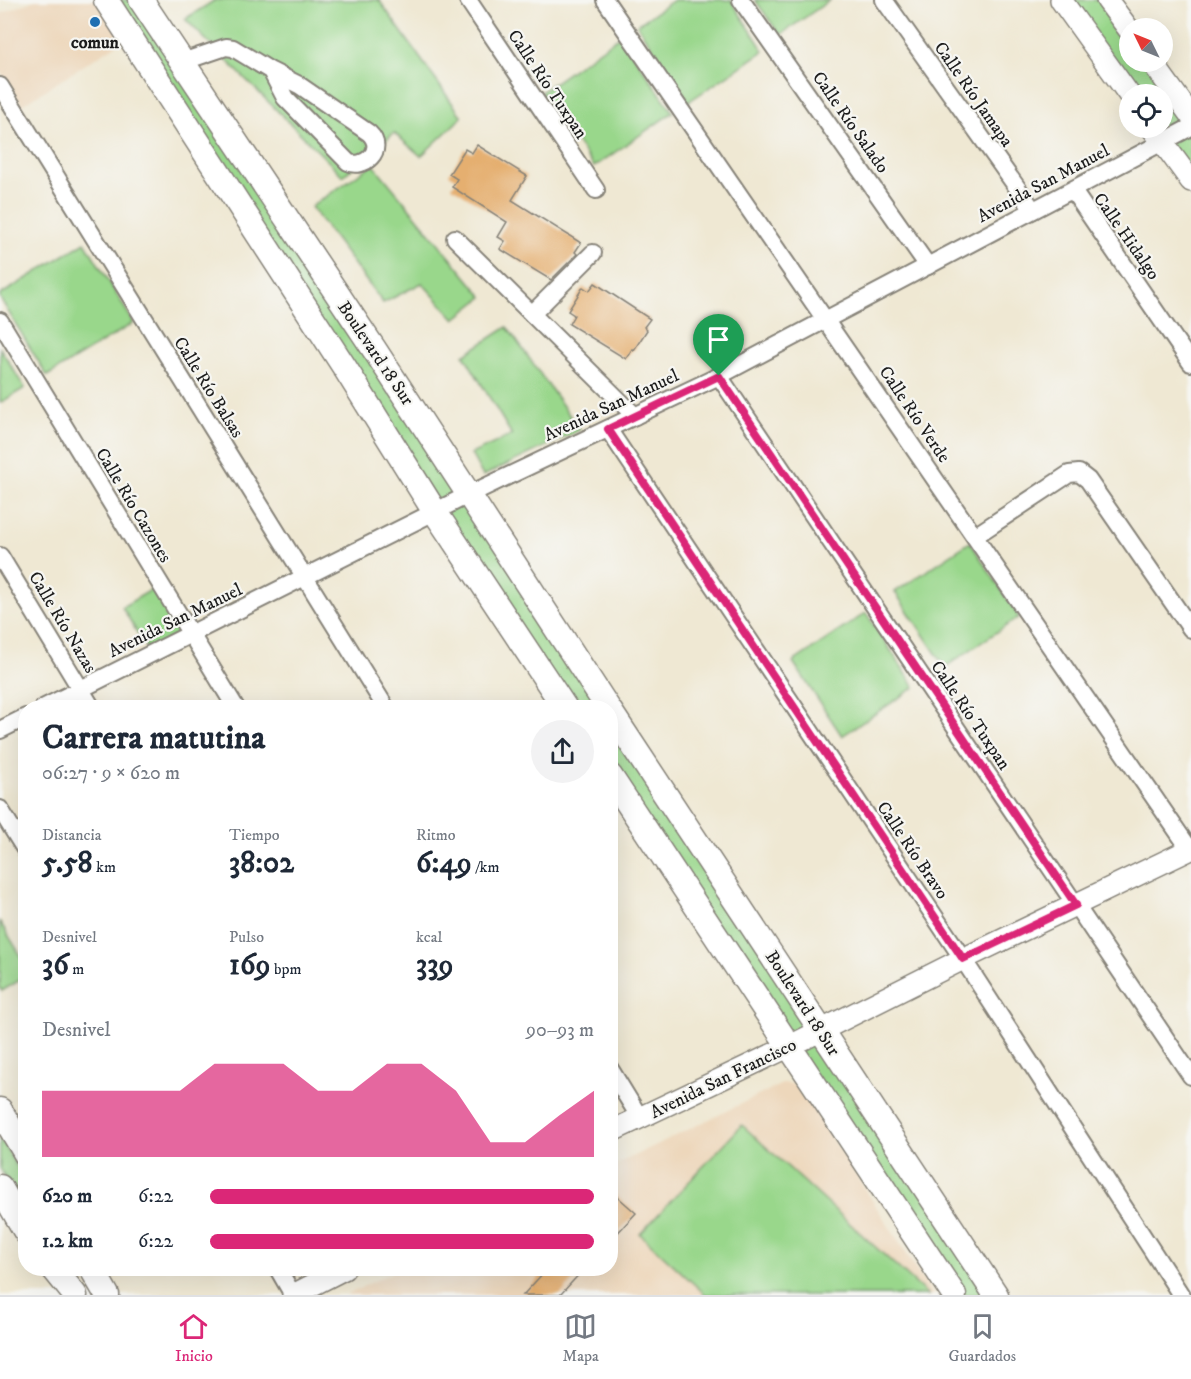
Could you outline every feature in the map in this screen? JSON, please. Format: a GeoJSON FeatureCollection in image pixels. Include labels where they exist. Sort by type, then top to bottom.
{"type":"FeatureCollection","features":[{"type":"Feature","properties":{"kind":"main road","name":"Boulevard 18 Sur"},"geometry":{"type":"LineString","coordinates":[[106,0],[286,281],[345,368],[435,512],[560,700]]}},
{"type":"Feature","properties":{"kind":"main road","name":"Boulevard 18 Sur"},"geometry":{"type":"LineString","coordinates":[[141,0],[374,349],[602,700]]}},
{"type":"Feature","properties":{"kind":"main road"},"geometry":{"type":"LineString","coordinates":[[286,281],[315,263]]}},
{"type":"Feature","properties":{"kind":"main road"},"geometry":{"type":"LineString","coordinates":[[345,368],[374,349]]}},
{"type":"Feature","properties":{"kind":"main road"},"geometry":{"type":"LineString","coordinates":[[387,436],[417,415]]}},
{"type":"Feature","properties":{"kind":"main road","name":"Boulevard 18 Sur"},"geometry":{"type":"LineString","coordinates":[[618,724],[996,1295]]}},
{"type":"Feature","properties":{"kind":"main road","name":"Boulevard 18 Sur"},"geometry":{"type":"LineString","coordinates":[[618,788],[954,1295]]}},
{"type":"Feature","properties":{"kind":"main road"},"geometry":{"type":"LineString","coordinates":[[0,1110],[18,1140]]}},
{"type":"Feature","properties":{"kind":"main road"},"geometry":{"type":"LineString","coordinates":[[0,1187],[18,1218]]}},
{"type":"Feature","properties":{"kind":"main road"},"geometry":{"type":"LineString","coordinates":[[50,1276],[60,1295]]}},
{"type":"Feature","properties":{"kind":"main road"},"geometry":{"type":"LineString","coordinates":[[60,1276],[75,1295]]}},
{"type":"Feature","properties":{"kind":"main road"},"geometry":{"type":"LineString","coordinates":[[96,1276],[107,1295]]}},
{"type":"Feature","properties":{"kind":"street","name":"Calle Río Tuxpan"},"geometry":{"type":"LineString","coordinates":[[468,0],[596,190]]}},
{"type":"Feature","properties":{"kind":"street","name":"Calle Río Verde"},"geometry":{"type":"LineString","coordinates":[[605,0],[1191,850]]}},
{"type":"Feature","properties":{"kind":"street","name":"Calle Río Salado"},"geometry":{"type":"LineString","coordinates":[[741,0],[928,266]]}},
{"type":"Feature","properties":{"kind":"street","name":"Calle Río Jamapa"},"geometry":{"type":"LineString","coordinates":[[884,0],[1033,210]]}},
{"type":"Feature","properties":{"kind":"street"},"geometry":{"type":"LineString","coordinates":[[1061,0],[1121,84]]}},
{"type":"Feature","properties":{"kind":"street"},"geometry":{"type":"LineString","coordinates":[[1107,0],[1120,18]]}},
{"type":"Feature","properties":{"kind":"street"},"geometry":{"type":"LineString","coordinates":[[182,62],[226,48],[241,52],[271,71],[299,84],[369,133],[376,141],[375,151],[363,163],[357,165],[348,162],[285,98],[271,71]]}},
{"type":"Feature","properties":{"kind":"street"},"geometry":{"type":"LineString","coordinates":[[1159,72],[1191,116]]}},
{"type":"Feature","properties":{"kind":"street","name":"Calle Río Balsas"},"geometry":{"type":"LineString","coordinates":[[0,86],[381,700]]}},
{"type":"Feature","properties":{"kind":"street","name":"Avenida San Manuel"},"geometry":{"type":"LineString","coordinates":[[1173,131],[1191,127]]}},
{"type":"Feature","properties":{"kind":"street","name":"Avenida San Manuel"},"geometry":{"type":"LineString","coordinates":[[59,700],[468,495],[719,376],[826,318],[1073,191],[1153,138]]}},
{"type":"Feature","properties":{"kind":"street"},"geometry":{"type":"LineString","coordinates":[[1160,138],[1191,181]]}},
{"type":"Feature","properties":{"kind":"street","name":"Calle Hidalgo"},"geometry":{"type":"LineString","coordinates":[[1073,191],[1191,363]]}},
{"type":"Feature","properties":{"kind":"street"},"geometry":{"type":"LineString","coordinates":[[455,238],[635,416]]}},
{"type":"Feature","properties":{"kind":"street"},"geometry":{"type":"LineString","coordinates":[[532,314],[593,253]]}},
{"type":"Feature","properties":{"kind":"street","name":"Calle Río Cazones"},"geometry":{"type":"LineString","coordinates":[[0,321],[231,700]]}},
{"type":"Feature","properties":{"kind":"street","name":"Calle Río Tuxpan"},"geometry":{"type":"LineString","coordinates":[[719,376],[1191,1076]]}},
{"type":"Feature","properties":{"kind":"street","name":"Calle Río Bravo"},"geometry":{"type":"LineString","coordinates":[[608,429],[963,959],[1181,1295]]}},
{"type":"Feature","properties":{"kind":"street"},"geometry":{"type":"LineString","coordinates":[[975,536],[1069,474],[1079,473],[1088,480],[1191,629]]}},
{"type":"Feature","properties":{"kind":"street","name":"Calle Río Nazas"},"geometry":{"type":"LineString","coordinates":[[0,556],[87,700]]}},
{"type":"Feature","properties":{"kind":"street"},"geometry":{"type":"LineString","coordinates":[[0,730],[18,721]]}},
{"type":"Feature","properties":{"kind":"street"},"geometry":{"type":"LineString","coordinates":[[0,809],[18,838]]}},
{"type":"Feature","properties":{"kind":"street","name":"Avenida San Francisco"},"geometry":{"type":"LineString","coordinates":[[618,1128],[1191,850]]}},
{"type":"Feature","properties":{"kind":"street"},"geometry":{"type":"LineString","coordinates":[[618,1082],[640,1118]]}},
{"type":"Feature","properties":{"kind":"street"},"geometry":{"type":"LineString","coordinates":[[282,1276],[293,1295],[330,1276]]}},
{"type":"Feature","properties":{"kind":"shaded area"},"geometry":{"type":"Polygon","coordinates":[[[35,0],[100,0],[125,39],[22,105],[0,71],[0,14],[35,0]]]}},
{"type":"Feature","properties":{"kind":"shaded area"},"geometry":{"type":"Polygon","coordinates":[[[784,1083],[798,1085],[933,1295],[346,1295],[385,1276],[618,1276],[618,1164],[784,1083]]]}},
{"type":"Feature","properties":{"kind":"green space"},"geometry":{"type":"Polygon","coordinates":[[[106,0],[141,0],[603,700],[560,700],[106,0]]]}},
{"type":"Feature","properties":{"kind":"green space"},"geometry":{"type":"Polygon","coordinates":[[[215,0],[379,0],[462,117],[421,156],[394,133],[343,176],[185,19],[215,0]]]}},
{"type":"Feature","properties":{"kind":"green space"},"geometry":{"type":"Polygon","coordinates":[[[674,0],[731,0],[764,51],[688,102],[637,25],[674,0]]]}},
{"type":"Feature","properties":{"kind":"green space"},"geometry":{"type":"Polygon","coordinates":[[[755,0],[830,0],[780,35],[755,0]]]}},
{"type":"Feature","properties":{"kind":"green space"},"geometry":{"type":"Polygon","coordinates":[[[1061,0],[1107,0],[1120,18],[1119,72],[1159,72],[1168,84],[1123,84],[1061,0]]]}},
{"type":"Feature","properties":{"kind":"green space"},"geometry":{"type":"Polygon","coordinates":[[[620,36],[673,112],[594,167],[541,92],[620,36]]]}},
{"type":"Feature","properties":{"kind":"green space"},"geometry":{"type":"Polygon","coordinates":[[[1173,91],[1191,116],[1191,181],[1167,138],[1173,138],[1173,91]]]}},
{"type":"Feature","properties":{"kind":"green space"},"geometry":{"type":"Polygon","coordinates":[[[373,164],[483,297],[455,319],[422,283],[383,303],[311,207],[373,164]]]}},
{"type":"Feature","properties":{"kind":"green space"},"geometry":{"type":"Polygon","coordinates":[[[85,242],[134,323],[47,376],[0,295],[85,242]]]}},
{"type":"Feature","properties":{"kind":"green space"},"geometry":{"type":"Polygon","coordinates":[[[507,327],[580,430],[483,476],[471,454],[512,435],[464,355],[507,327]]]}},
{"type":"Feature","properties":{"kind":"green space"},"geometry":{"type":"Polygon","coordinates":[[[0,348],[25,388],[0,403],[0,348]]]}},
{"type":"Feature","properties":{"kind":"green space"},"geometry":{"type":"Polygon","coordinates":[[[970,542],[1019,617],[945,667],[895,592],[970,542]]]}},
{"type":"Feature","properties":{"kind":"green space"},"geometry":{"type":"Polygon","coordinates":[[[161,584],[187,628],[148,651],[122,607],[161,584]]]}},
{"type":"Feature","properties":{"kind":"green space"},"geometry":{"type":"Polygon","coordinates":[[[866,613],[915,687],[842,736],[793,662],[866,613]]]}},
{"type":"Feature","properties":{"kind":"green space"},"geometry":{"type":"Polygon","coordinates":[[[618,723],[996,1295],[953,1295],[618,787],[618,723]]]}},
{"type":"Feature","properties":{"kind":"green space"},"geometry":{"type":"Polygon","coordinates":[[[0,922],[18,951],[18,981],[2,991],[0,987],[0,922]]]}},
{"type":"Feature","properties":{"kind":"green space"},"geometry":{"type":"Polygon","coordinates":[[[742,1125],[928,1295],[706,1295],[640,1234],[742,1125]]]}},
{"type":"Feature","properties":{"kind":"green space"},"geometry":{"type":"Polygon","coordinates":[[[0,1137],[18,1169],[18,1200],[0,1168],[0,1137]]]}},
{"type":"Feature","properties":{"kind":"building"},"geometry":{"type":"Polygon","coordinates":[[[477,145],[527,176],[512,200],[581,243],[575,252],[577,254],[551,280],[500,249],[505,241],[498,237],[507,222],[452,187],[457,179],[449,174],[465,149],[472,153],[477,145]]]}},
{"type":"Feature","properties":{"kind":"building"},"geometry":{"type":"Polygon","coordinates":[[[595,283],[650,319],[644,327],[647,330],[626,359],[569,324],[574,315],[568,311],[583,287],[589,291],[595,283]]]}},
{"type":"Feature","properties":{"kind":"building"},"geometry":{"type":"Polygon","coordinates":[[[618,1197],[636,1213],[618,1232],[618,1197]]]}},
{"type":"Feature","properties":{"kind":"building"},"geometry":{"type":"Polygon","coordinates":[[[541,1276],[578,1276],[560,1295],[523,1295],[541,1276]]]}},
{"type":"Feature","properties":{"kind":"place","name":"comun"},"geometry":{"type":"Point","coordinates":[95,22]}},
{"type":"Feature","properties":{"kind":"route"},"geometry":{"type":"LineString","coordinates":[[719,376],[1076,905],[963,959],[608,429],[719,376]]}}]}
